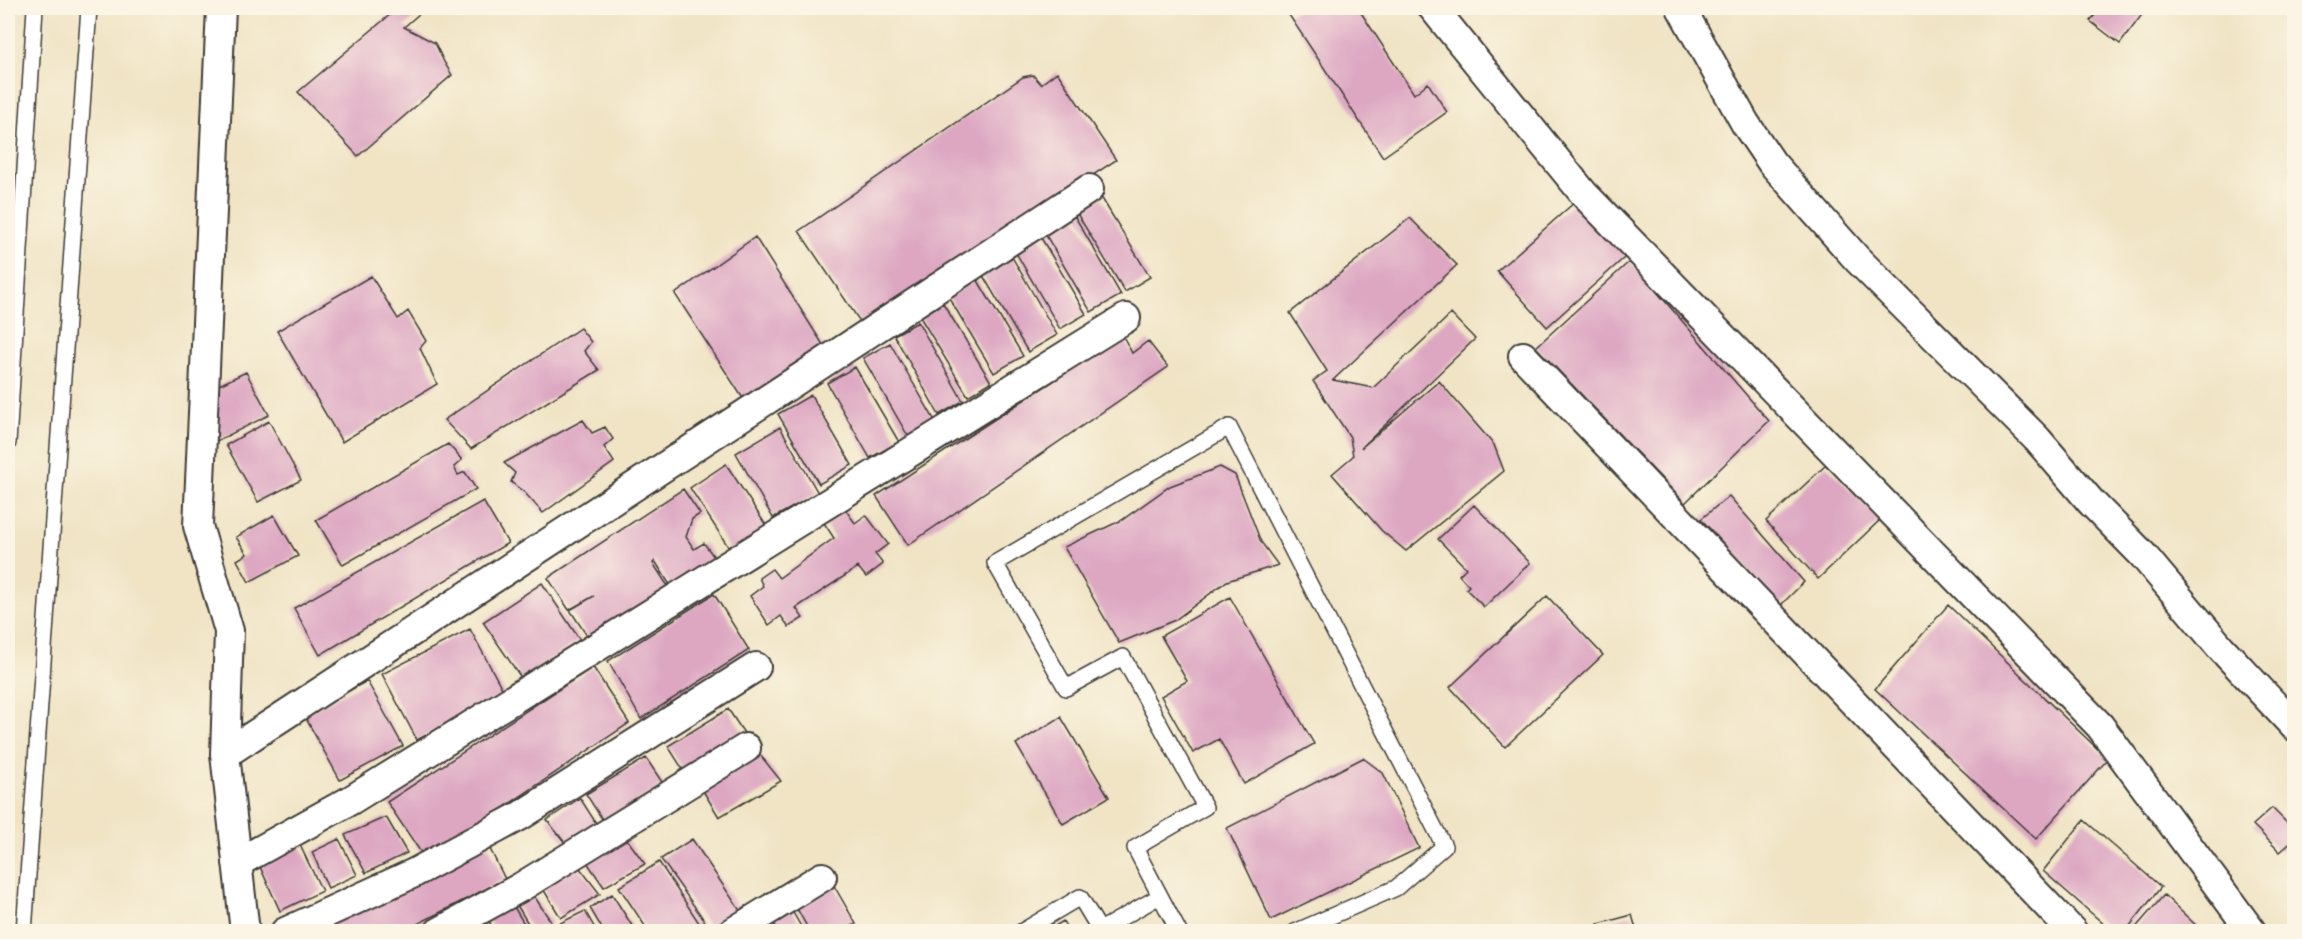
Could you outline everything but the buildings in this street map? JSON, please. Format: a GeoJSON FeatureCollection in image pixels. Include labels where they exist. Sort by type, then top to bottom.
{"type":"FeatureCollection","features":[{"type":"Feature","properties":{"kind":"street"},"geometry":{"type":"LineString","coordinates":[[221,8],[198,526],[229,631],[225,754],[244,932]]}},
{"type":"Feature","properties":{"kind":"street"},"geometry":{"type":"LineString","coordinates":[[1433,8],[1584,194],[2100,726],[2252,932]]}},
{"type":"Feature","properties":{"kind":"street"},"geometry":{"type":"LineString","coordinates":[[1681,8],[1745,123],[1773,163],[1857,259],[2037,439],[2091,502],[2142,554],[2222,648],[2295,726]]}},
{"type":"Feature","properties":{"kind":"street"},"geometry":{"type":"LineString","coordinates":[[225,754],[1089,189]]}},
{"type":"Feature","properties":{"kind":"street"},"geometry":{"type":"LineString","coordinates":[[237,863],[361,794],[1126,318]]}},
{"type":"Feature","properties":{"kind":"street"},"geometry":{"type":"LineString","coordinates":[[1523,356],[2073,932]]}},
{"type":"Feature","properties":{"kind":"street"},"geometry":{"type":"LineString","coordinates":[[285,932],[414,873],[520,816],[756,667]]}},
{"type":"Feature","properties":{"kind":"street"},"geometry":{"type":"LineString","coordinates":[[439,932],[521,887],[746,748]]}},
{"type":"Feature","properties":{"kind":"street"},"geometry":{"type":"LineString","coordinates":[[733,932],[822,877]]}},
{"type":"Feature","properties":{"kind":"lane"},"geometry":{"type":"LineString","coordinates":[[8,443],[36,8]]}},
{"type":"Feature","properties":{"kind":"lane"},"geometry":{"type":"LineString","coordinates":[[24,932],[89,8]]}},
{"type":"Feature","properties":{"kind":"lane"},"geometry":{"type":"LineString","coordinates":[[1179,932],[1135,848],[1205,807],[1123,657],[1066,688],[995,564],[1229,427],[1444,846],[1396,888],[1295,932]]}},
{"type":"Feature","properties":{"kind":"lane"},"geometry":{"type":"LineString","coordinates":[[1021,932],[1080,897],[1100,931],[1160,896]]}}]}
